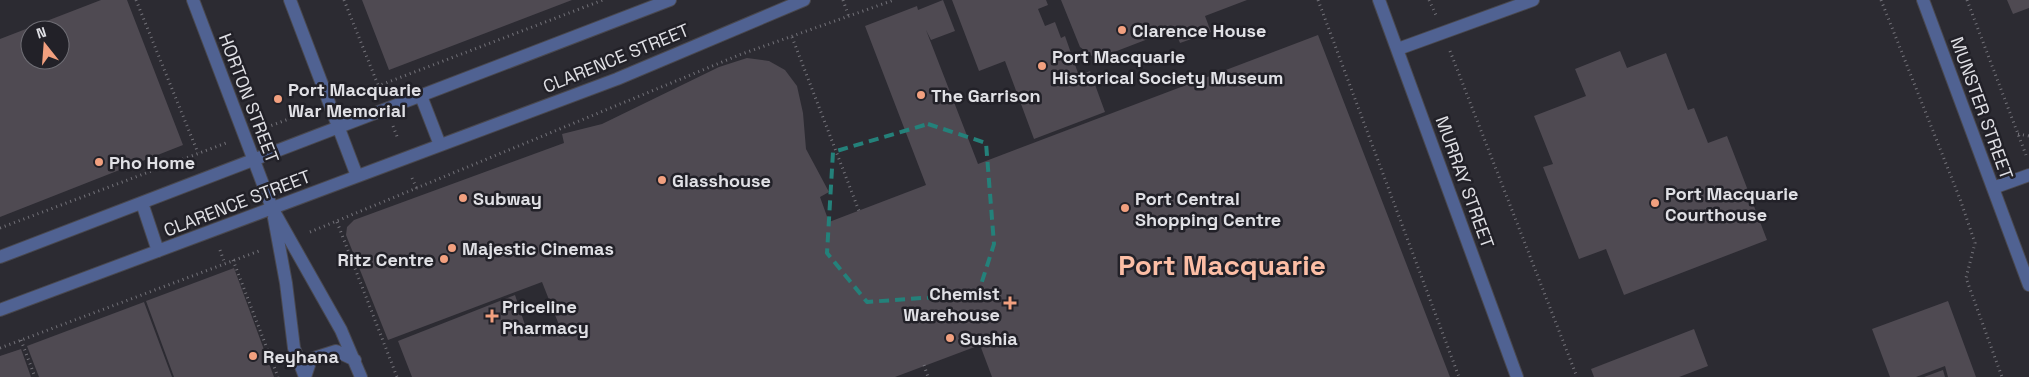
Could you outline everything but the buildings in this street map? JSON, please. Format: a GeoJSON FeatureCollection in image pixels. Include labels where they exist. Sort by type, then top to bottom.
{"type":"FeatureCollection","features":[{"type":"Feature","properties":{"kind":"street","name":"HORTON STREET"},"geometry":{"type":"LineString","coordinates":[[193,0],[272,208],[342,330],[361,377]]}},
{"type":"Feature","properties":{"kind":"street"},"geometry":{"type":"LineString","coordinates":[[290,0],[357,176]]}},
{"type":"Feature","properties":{"kind":"street","name":"CLARENCE STREET"},"geometry":{"type":"LineString","coordinates":[[0,257],[670,0]]}},
{"type":"Feature","properties":{"kind":"street","name":"MURRAY STREET"},"geometry":{"type":"LineString","coordinates":[[1379,0],[1517,377]]}},
{"type":"Feature","properties":{"kind":"street"},"geometry":{"type":"LineString","coordinates":[[1398,49],[1533,0]]}},
{"type":"Feature","properties":{"kind":"street","name":"MUNSTER STREET"},"geometry":{"type":"LineString","coordinates":[[1923,0],[2029,285]]}},
{"type":"Feature","properties":{"kind":"street","name":"CLARENCE STREET"},"geometry":{"type":"LineString","coordinates":[[0,310],[616,79],[795,1]]}},
{"type":"Feature","properties":{"kind":"street"},"geometry":{"type":"LineString","coordinates":[[421,96],[440,145]]}},
{"type":"Feature","properties":{"kind":"street"},"geometry":{"type":"LineString","coordinates":[[1993,188],[2029,175]]}},
{"type":"Feature","properties":{"kind":"street","name":"CLARENCE STREET"},"geometry":{"type":"LineString","coordinates":[[142,203],[158,251]]}},
{"type":"Feature","properties":{"kind":"street","name":"HORTON STREET"},"geometry":{"type":"LineString","coordinates":[[272,208],[286,282],[294,348],[305,377]]}},
{"type":"Feature","properties":{"kind":"street","name":"HORTON STREET"},"geometry":{"type":"LineString","coordinates":[[305,377],[311,359],[336,351],[355,360]]}},
{"type":"Feature","properties":{"kind":"path"},"geometry":{"type":"LineString","coordinates":[[136,0],[198,154]]}},
{"type":"Feature","properties":{"kind":"path"},"geometry":{"type":"LineString","coordinates":[[344,0],[378,85],[416,189]]}},
{"type":"Feature","properties":{"kind":"path"},"geometry":{"type":"LineString","coordinates":[[343,99],[603,0]]}},
{"type":"Feature","properties":{"kind":"path"},"geometry":{"type":"LineString","coordinates":[[843,0],[849,17]]}},
{"type":"Feature","properties":{"kind":"path"},"geometry":{"type":"LineString","coordinates":[[308,233],[739,55],[894,0]]}},
{"type":"Feature","properties":{"kind":"path"},"geometry":{"type":"LineString","coordinates":[[1318,0],[1459,377]]}},
{"type":"Feature","properties":{"kind":"path"},"geometry":{"type":"LineString","coordinates":[[1881,0],[1960,199],[1975,242],[1966,278],[2002,377]]}},
{"type":"Feature","properties":{"kind":"path"},"geometry":{"type":"LineString","coordinates":[[1967,0],[2029,162]]}},
{"type":"Feature","properties":{"kind":"path"},"geometry":{"type":"LineString","coordinates":[[792,37],[859,210]]}},
{"type":"Feature","properties":{"kind":"path"},"geometry":{"type":"LineString","coordinates":[[1447,43],[1577,377]]}},
{"type":"Feature","properties":{"kind":"path"},"geometry":{"type":"LineString","coordinates":[[260,130],[312,110]]}},
{"type":"Feature","properties":{"kind":"path"},"geometry":{"type":"LineString","coordinates":[[2018,134],[2029,136]]}},
{"type":"Feature","properties":{"kind":"path"},"geometry":{"type":"LineString","coordinates":[[0,228],[229,142]]}},
{"type":"Feature","properties":{"kind":"path"},"geometry":{"type":"LineString","coordinates":[[337,222],[397,377]]}},
{"type":"Feature","properties":{"kind":"path"},"geometry":{"type":"LineString","coordinates":[[0,348],[263,249]]}},
{"type":"Feature","properties":{"kind":"path"},"geometry":{"type":"LineString","coordinates":[[221,254],[225,264]]}},
{"type":"Feature","properties":{"kind":"path"},"geometry":{"type":"LineString","coordinates":[[233,260],[278,377]]}},
{"type":"Feature","properties":{"kind":"path"},"geometry":{"type":"LineString","coordinates":[[21,340],[36,377]]}},
{"type":"Feature","properties":{"kind":"path"},"geometry":{"type":"LineString","coordinates":[[924,366],[928,377]]}},
{"type":"Feature","properties":{"kind":"highlighted area"},"geometry":{"type":"Polygon","coordinates":[[[928,124],[986,143],[994,244],[978,294],[867,302],[827,253],[833,152],[928,124]]]}},
{"type":"Feature","properties":{"kind":"place","name":"Clarence House"},"geometry":{"type":"Point","coordinates":[1122,30]}},
{"type":"Feature","properties":{"kind":"place","name":"Port Macquarie Historical Society Museum"},"geometry":{"type":"Point","coordinates":[1042,66]}},
{"type":"Feature","properties":{"kind":"place","name":"The Garrison"},"geometry":{"type":"Point","coordinates":[921,95]}},
{"type":"Feature","properties":{"kind":"place","name":"Port Macquarie War Memorial"},"geometry":{"type":"Point","coordinates":[278,99]}},
{"type":"Feature","properties":{"kind":"place","name":"Pho Home"},"geometry":{"type":"Point","coordinates":[99,162]}},
{"type":"Feature","properties":{"kind":"place","name":"Glasshouse"},"geometry":{"type":"Point","coordinates":[662,180]}},
{"type":"Feature","properties":{"kind":"place","name":"Subway"},"geometry":{"type":"Point","coordinates":[463,198]}},
{"type":"Feature","properties":{"kind":"place","name":"Port Macquarie Courthouse"},"geometry":{"type":"Point","coordinates":[1655,203]}},
{"type":"Feature","properties":{"kind":"place","name":"Port Central Shopping Centre"},"geometry":{"type":"Point","coordinates":[1125,208]}},
{"type":"Feature","properties":{"kind":"place","name":"Majestic Cinemas"},"geometry":{"type":"Point","coordinates":[452,248]}},
{"type":"Feature","properties":{"kind":"place","name":"Ritz Centre"},"geometry":{"type":"Point","coordinates":[444,259]}},
{"type":"Feature","properties":{"kind":"place","name":"Chemist Warehouse"},"geometry":{"type":"Point","coordinates":[1010,303]}},
{"type":"Feature","properties":{"kind":"place","name":"Priceline Pharmacy"},"geometry":{"type":"Point","coordinates":[492,316]}},
{"type":"Feature","properties":{"kind":"place","name":"Sushia"},"geometry":{"type":"Point","coordinates":[950,338]}},
{"type":"Feature","properties":{"kind":"place","name":"Reyhana"},"geometry":{"type":"Point","coordinates":[253,356]}},
{"type":"Feature","properties":{"kind":"district","name":"Port Macquarie"},"geometry":{"type":"Point","coordinates":[1222,265]}}]}
